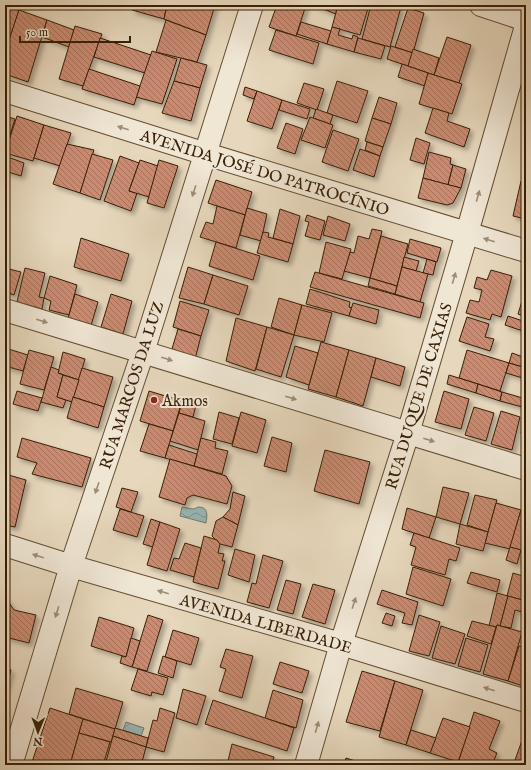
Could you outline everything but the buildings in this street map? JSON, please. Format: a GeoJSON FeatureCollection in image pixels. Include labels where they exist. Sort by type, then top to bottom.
{"type":"FeatureCollection","features":[{"type":"Feature","properties":{"kind":"street","name":"RUA MARCOS DA LUZ"},"geometry":{"type":"LineString","coordinates":[[11,765],[71,566],[143,352],[252,5]]}},
{"type":"Feature","properties":{"kind":"street"},"geometry":{"type":"LineString","coordinates":[[481,5],[526,20]]}},
{"type":"Feature","properties":{"kind":"street","name":"RUA DUQUE DE CAXIAS"},"geometry":{"type":"LineString","coordinates":[[306,765],[341,644],[408,434],[526,26]]}},
{"type":"Feature","properties":{"kind":"street","name":"AVENIDA JOSÉ DO PATROCÍNIO"},"geometry":{"type":"LineString","coordinates":[[5,91],[206,154],[526,251]]}},
{"type":"Feature","properties":{"kind":"street"},"geometry":{"type":"LineString","coordinates":[[5,310],[408,434],[526,468]]}},
{"type":"Feature","properties":{"kind":"street","name":"AVENIDA LIBERDADE"},"geometry":{"type":"LineString","coordinates":[[5,545],[71,566],[341,644],[526,701]]}},
{"type":"Feature","properties":{"kind":"water"},"geometry":{"type":"Polygon","coordinates":[[[182,507],[193,509],[202,507],[207,513],[206,523],[180,516],[182,507]]]}},
{"type":"Feature","properties":{"kind":"water"},"geometry":{"type":"Polygon","coordinates":[[[126,722],[144,728],[141,736],[123,730],[126,722]]]}},
{"type":"Feature","properties":{"kind":"place","name":"Akmos"},"geometry":{"type":"Point","coordinates":[154,400]}}]}
